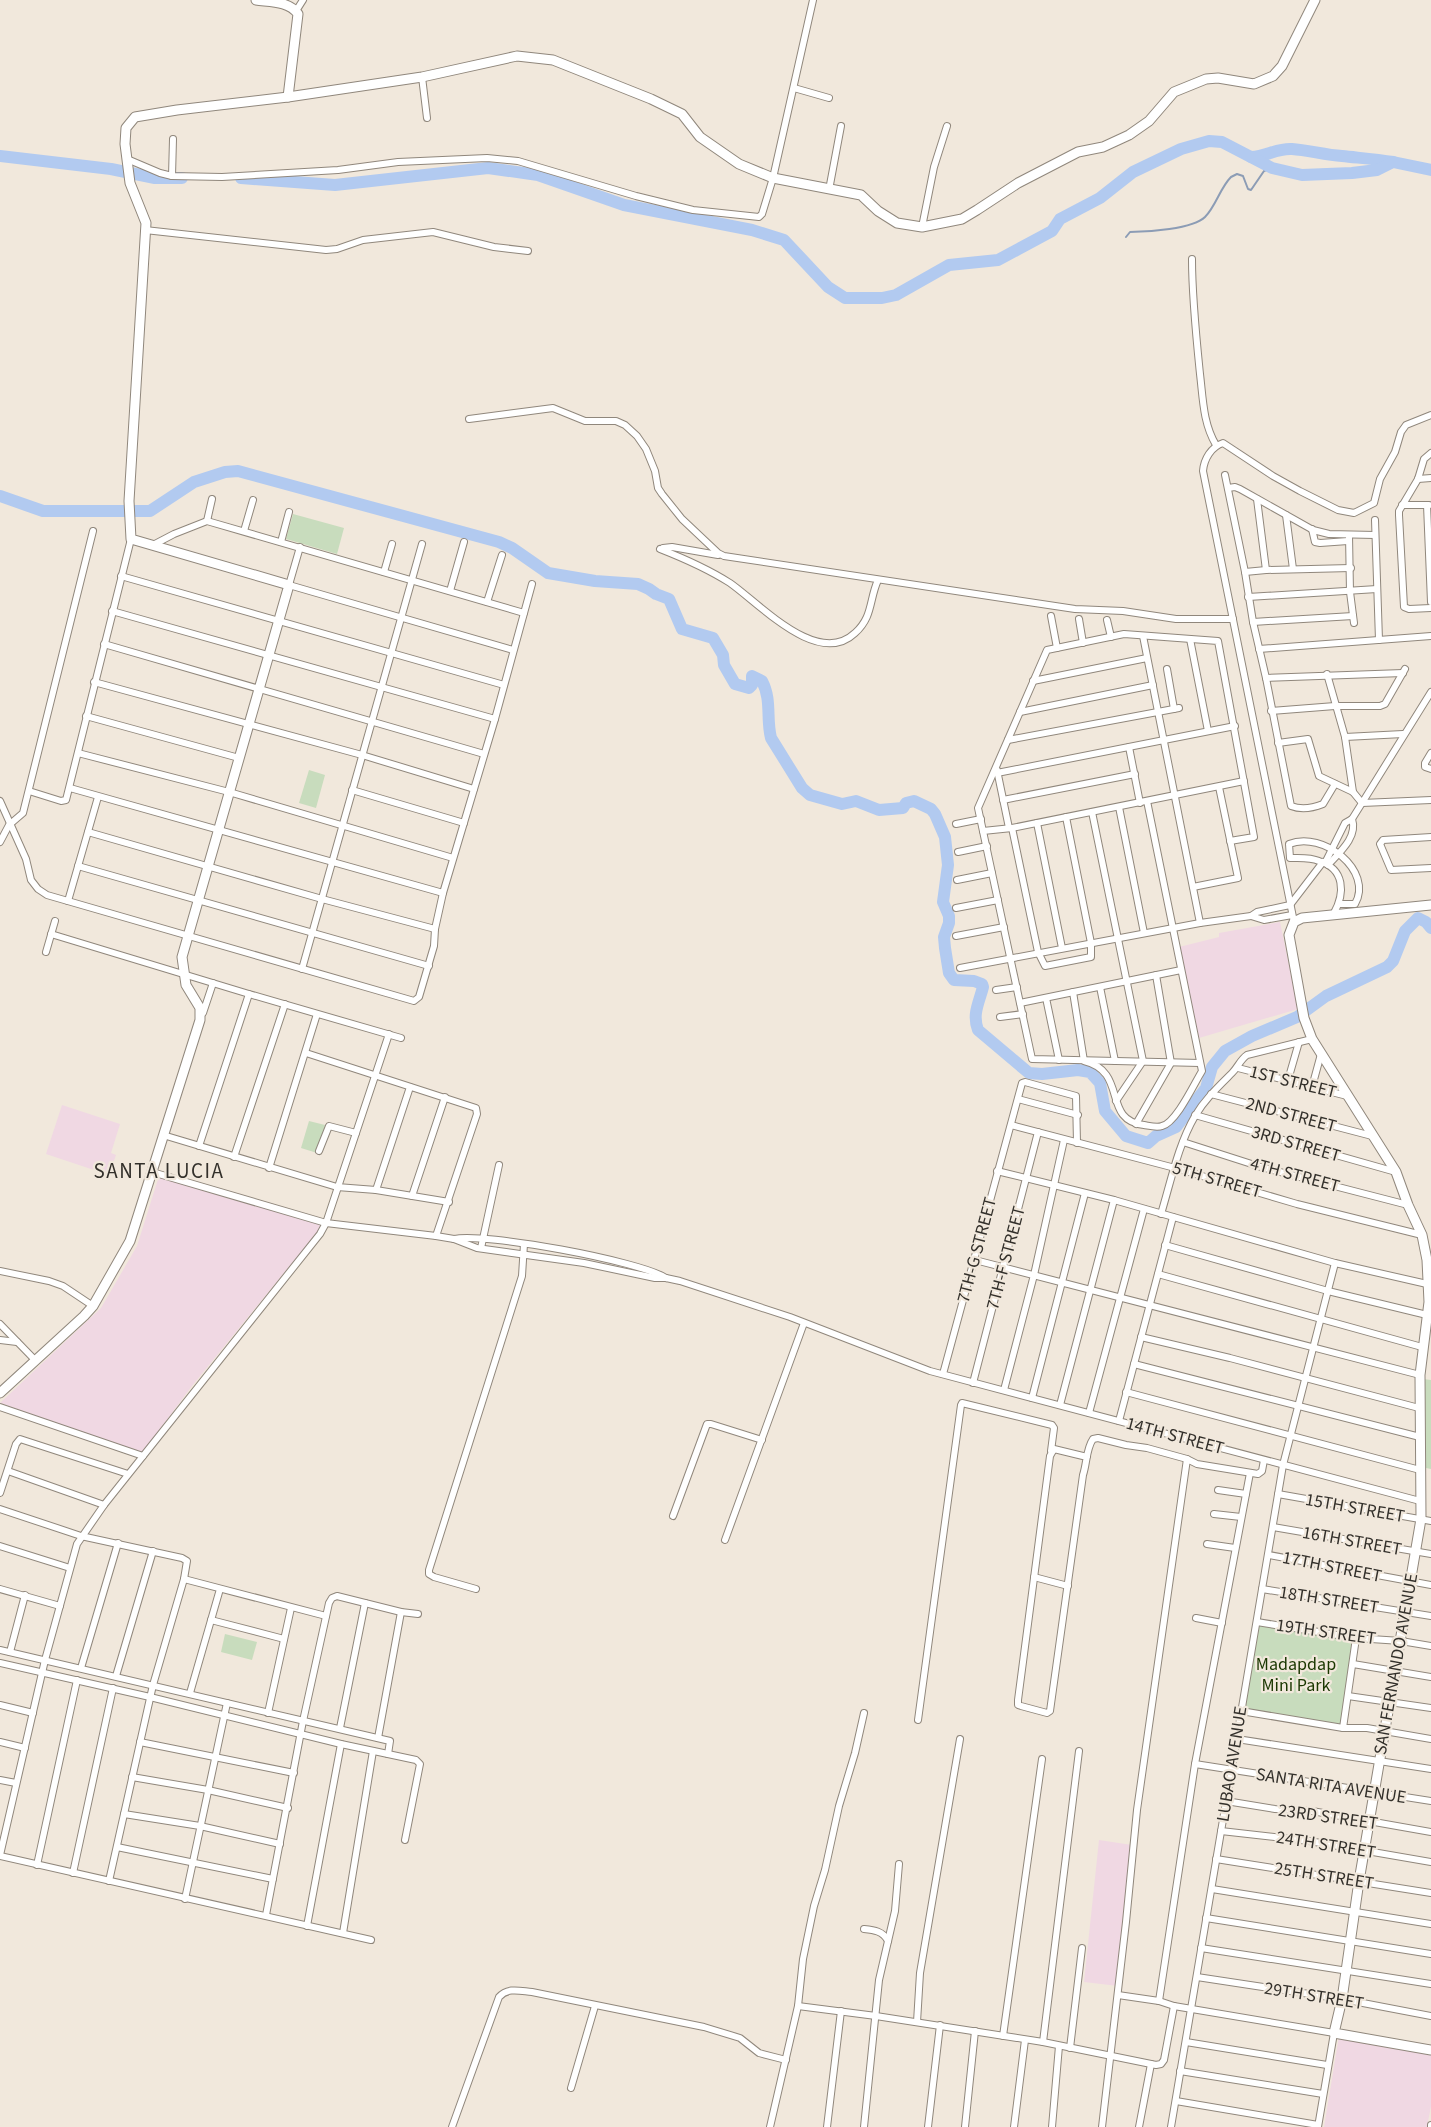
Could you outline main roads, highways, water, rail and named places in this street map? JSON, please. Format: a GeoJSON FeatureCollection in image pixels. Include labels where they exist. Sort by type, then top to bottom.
{"type":"FeatureCollection","features":[{"type":"Feature","properties":{"kind":"waterway"},"geometry":{"type":"LineString","coordinates":[[241,178],[335,185],[488,168],[538,175],[624,205],[752,230],[784,240],[828,287],[845,298],[882,298],[896,295],[949,265],[998,260],[1052,231],[1060,219],[1100,198],[1133,172],[1181,149],[1209,141],[1222,142],[1272,168],[1302,175],[1377,170],[1393,162],[1431,170]]}},
{"type":"Feature","properties":{"kind":"waterway"},"geometry":{"type":"LineString","coordinates":[[1251,157],[1292,149],[1393,162]]}},
{"type":"Feature","properties":{"kind":"waterway"},"geometry":{"type":"LineString","coordinates":[[0,156],[111,169],[155,178],[182,178]]}},
{"type":"Feature","properties":{"kind":"waterway"},"geometry":{"type":"LineString","coordinates":[[1126,237],[1130,232],[1169,229],[1199,221],[1209,213],[1231,177],[1237,174],[1243,176],[1248,189],[1251,190],[1264,171],[1272,168]]}},
{"type":"Feature","properties":{"kind":"waterway"},"geometry":{"type":"LineString","coordinates":[[0,496],[43,511],[150,511],[194,482],[225,472],[238,471],[499,542],[512,548],[548,573],[595,581],[638,584],[669,599],[682,629],[713,638],[735,684],[749,688],[752,685],[752,676],[762,681],[767,695],[771,738],[802,788],[810,795],[842,804],[856,801],[879,810],[903,808],[906,803],[914,801],[931,809],[945,837],[948,865],[943,902],[949,916],[949,923],[944,937],[949,973],[954,980],[974,981],[982,984],[976,1014],[978,1030],[1029,1073],[1078,1070],[1090,1072],[1100,1083],[1105,1111],[1126,1136],[1148,1143],[1156,1136],[1176,1127],[1206,1088],[1212,1067],[1225,1051],[1252,1036],[1297,1017],[1326,996],[1387,967],[1393,961],[1405,931],[1418,918],[1431,928]]}},
{"type":"Feature","properties":{"kind":"district","name":"SANTA LUCIA"},"geometry":{"type":"Point","coordinates":[159,1171]}},
{"type":"Feature","properties":{"kind":"park label","name":"Madapdap Mini Park"},"geometry":{"type":"Point","coordinates":[1296,1674]}}]}
